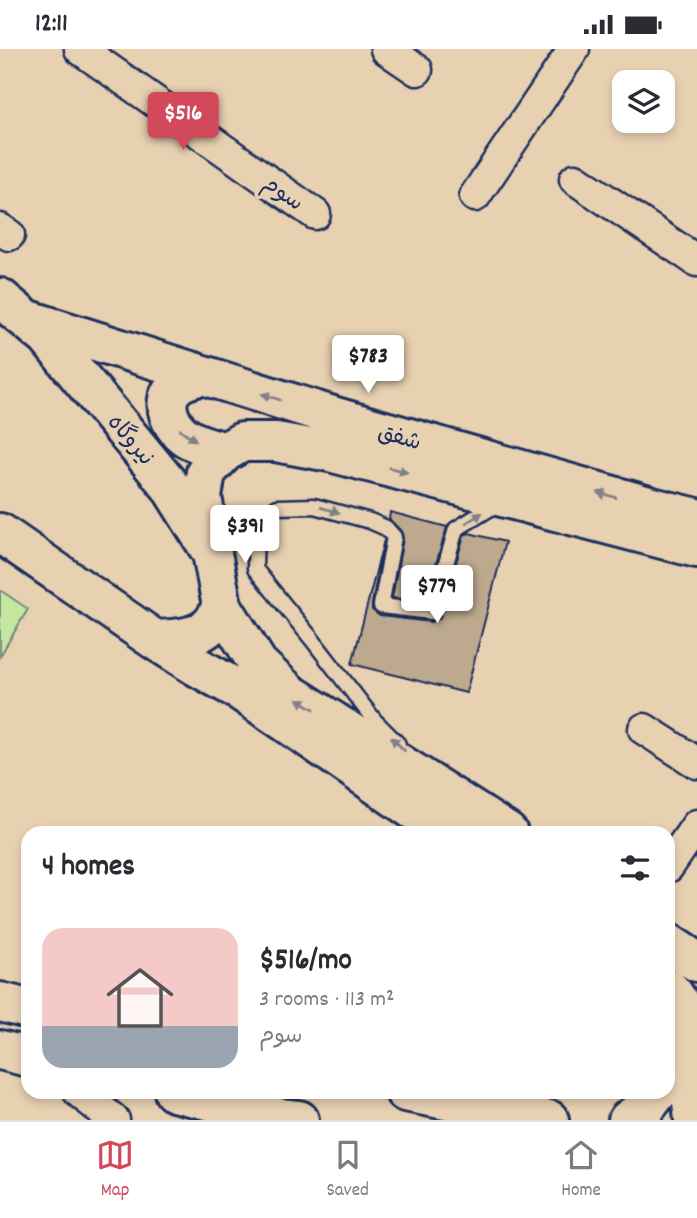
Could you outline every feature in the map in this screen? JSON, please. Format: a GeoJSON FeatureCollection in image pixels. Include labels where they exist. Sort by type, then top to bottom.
{"type":"FeatureCollection","features":[{"type":"Feature","properties":{"kind":"main road","name":"شفق"},"geometry":{"type":"LineString","coordinates":[[13,308],[203,375],[339,418],[697,518]]}},
{"type":"Feature","properties":{"kind":"main road","name":"نیروگاه"},"geometry":{"type":"LineString","coordinates":[[13,308],[47,337],[170,485],[212,553],[222,606],[249,677],[438,826]]}},
{"type":"Feature","properties":{"kind":"main road"},"geometry":{"type":"LineString","coordinates":[[203,375],[186,379],[173,389],[167,403],[170,421],[187,438],[225,452],[206,472],[202,497],[212,553]]}},
{"type":"Feature","properties":{"kind":"main road","name":"شفق"},"geometry":{"type":"LineString","coordinates":[[225,452],[242,442],[276,442],[330,452],[697,548]]}},
{"type":"Feature","properties":{"kind":"main road"},"geometry":{"type":"LineString","coordinates":[[652,507],[697,490]]}},
{"type":"Feature","properties":{"kind":"main road","name":"نیروگاه"},"geometry":{"type":"LineString","coordinates":[[0,533],[196,666],[249,677],[289,693],[497,826]]}},
{"type":"Feature","properties":{"kind":"main road"},"geometry":{"type":"LineString","coordinates":[[155,640],[181,639],[197,634],[212,624],[222,606]]}},
{"type":"Feature","properties":{"kind":"main road"},"geometry":{"type":"LineString","coordinates":[[675,948],[697,962]]}},
{"type":"Feature","properties":{"kind":"main road"},"geometry":{"type":"LineString","coordinates":[[675,998],[684,1011],[691,1043],[694,1120]]}},
{"type":"Feature","properties":{"kind":"main road"},"geometry":{"type":"LineString","coordinates":[[0,1002],[21,1007]]}},
{"type":"Feature","properties":{"kind":"main road"},"geometry":{"type":"LineString","coordinates":[[0,1050],[21,1055]]}},
{"type":"Feature","properties":{"kind":"main road"},"geometry":{"type":"LineString","coordinates":[[236,1099],[299,1120]]}},
{"type":"Feature","properties":{"kind":"main road"},"geometry":{"type":"LineString","coordinates":[[441,1099],[549,1120]]}},
{"type":"Feature","properties":{"kind":"main road"},"geometry":{"type":"LineString","coordinates":[[628,1120],[648,1106],[653,1099]]}},
{"type":"Feature","properties":{"kind":"street","name":"سوم"},"geometry":{"type":"LineString","coordinates":[[80,49],[316,214]]}},
{"type":"Feature","properties":{"kind":"street"},"geometry":{"type":"LineString","coordinates":[[386,49],[417,70]]}},
{"type":"Feature","properties":{"kind":"street"},"geometry":{"type":"LineString","coordinates":[[475,196],[574,49]]}},
{"type":"Feature","properties":{"kind":"street"},"geometry":{"type":"LineString","coordinates":[[575,179],[697,261]]}},
{"type":"Feature","properties":{"kind":"street"},"geometry":{"type":"LineString","coordinates":[[644,729],[697,763]]}},
{"type":"Feature","properties":{"kind":"street"},"geometry":{"type":"LineString","coordinates":[[675,857],[697,825]]}},
{"type":"Feature","properties":{"kind":"street"},"geometry":{"type":"LineString","coordinates":[[88,1099],[114,1120]]}},
{"type":"Feature","properties":{"kind":"lane"},"geometry":{"type":"LineString","coordinates":[[446,793],[375,721],[255,569],[256,526],[277,507],[314,506],[386,528],[394,537],[381,605],[432,613],[456,529],[507,498]]}},
{"type":"Feature","properties":{"kind":"green space"},"geometry":{"type":"Polygon","coordinates":[[[0,590],[28,609],[0,656],[0,590]]]}},
{"type":"Feature","properties":{"kind":"building"},"geometry":{"type":"Polygon","coordinates":[[[390,512],[447,527],[425,601],[392,598],[403,538],[401,531],[389,519],[390,512]]]}},
{"type":"Feature","properties":{"kind":"building"},"geometry":{"type":"Polygon","coordinates":[[[469,533],[505,542],[466,693],[352,664],[384,540],[372,610],[380,616],[431,622],[439,619],[441,615],[464,535],[469,533]]]}}]}
